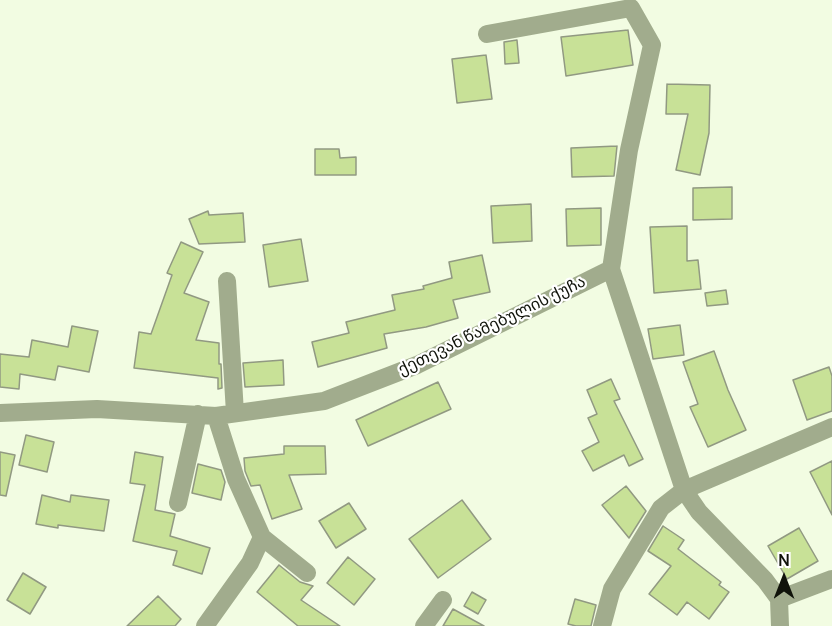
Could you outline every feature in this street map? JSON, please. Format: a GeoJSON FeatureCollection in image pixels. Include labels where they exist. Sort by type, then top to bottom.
{"type":"FeatureCollection","features":[{"type":"Feature","properties":{"kind":"street"},"geometry":{"type":"LineString","coordinates":[[487,34],[631,8],[652,45],[628,150],[611,269],[684,490],[699,512],[765,580],[779,599],[780,626]]}},
{"type":"Feature","properties":{"kind":"street","name":"ქეთევან წამებულის ქუჩა"},"geometry":{"type":"LineString","coordinates":[[0,413],[97,409],[207,415],[324,401],[417,364],[611,269]]}},
{"type":"Feature","properties":{"kind":"street"},"geometry":{"type":"LineString","coordinates":[[227,281],[235,413]]}},
{"type":"Feature","properties":{"kind":"street"},"geometry":{"type":"LineString","coordinates":[[178,503],[207,415]]}},
{"type":"Feature","properties":{"kind":"street"},"geometry":{"type":"LineString","coordinates":[[207,415],[262,537],[307,573]]}},
{"type":"Feature","properties":{"kind":"street"},"geometry":{"type":"LineString","coordinates":[[602,626],[612,589],[661,508],[684,490],[832,427]]}},
{"type":"Feature","properties":{"kind":"street"},"geometry":{"type":"LineString","coordinates":[[205,626],[250,563],[262,537]]}},
{"type":"Feature","properties":{"kind":"street"},"geometry":{"type":"LineString","coordinates":[[779,599],[832,579]]}},
{"type":"Feature","properties":{"kind":"street"},"geometry":{"type":"LineString","coordinates":[[424,626],[443,600]]}},
{"type":"Feature","properties":{"kind":"building"},"geometry":{"type":"Polygon","coordinates":[[[628,30],[633,65],[566,76],[561,37],[628,30]]]}},
{"type":"Feature","properties":{"kind":"building"},"geometry":{"type":"Polygon","coordinates":[[[517,40],[519,63],[505,64],[504,42],[517,40]]]}},
{"type":"Feature","properties":{"kind":"building"},"geometry":{"type":"Polygon","coordinates":[[[486,55],[492,99],[457,103],[452,59],[486,55]]]}},
{"type":"Feature","properties":{"kind":"building"},"geometry":{"type":"Polygon","coordinates":[[[667,84],[710,85],[709,133],[700,175],[676,170],[688,114],[666,114],[667,84]]]}},
{"type":"Feature","properties":{"kind":"building"},"geometry":{"type":"Polygon","coordinates":[[[617,146],[614,176],[572,177],[571,148],[617,146]]]}},
{"type":"Feature","properties":{"kind":"building"},"geometry":{"type":"Polygon","coordinates":[[[315,149],[339,149],[340,158],[356,157],[356,175],[315,175],[315,149]]]}},
{"type":"Feature","properties":{"kind":"building"},"geometry":{"type":"Polygon","coordinates":[[[732,187],[732,219],[693,220],[693,188],[732,187]]]}},
{"type":"Feature","properties":{"kind":"building"},"geometry":{"type":"Polygon","coordinates":[[[531,204],[532,241],[493,243],[491,206],[531,204]]]}},
{"type":"Feature","properties":{"kind":"building"},"geometry":{"type":"Polygon","coordinates":[[[601,208],[601,245],[567,246],[566,209],[601,208]]]}},
{"type":"Feature","properties":{"kind":"building"},"geometry":{"type":"Polygon","coordinates":[[[208,211],[209,215],[243,213],[245,242],[199,244],[189,219],[208,211]]]}},
{"type":"Feature","properties":{"kind":"building"},"geometry":{"type":"Polygon","coordinates":[[[687,226],[687,261],[698,260],[701,289],[654,293],[650,227],[687,226]]]}},
{"type":"Feature","properties":{"kind":"building"},"geometry":{"type":"Polygon","coordinates":[[[301,239],[308,281],[269,287],[263,245],[301,239]]]}},
{"type":"Feature","properties":{"kind":"building"},"geometry":{"type":"Polygon","coordinates":[[[181,242],[203,252],[184,293],[209,302],[196,340],[219,343],[222,388],[218,389],[218,378],[134,368],[139,332],[151,334],[172,275],[167,273],[181,242]]]}},
{"type":"Feature","properties":{"kind":"building"},"geometry":{"type":"Polygon","coordinates":[[[482,255],[490,292],[453,300],[458,318],[426,327],[384,334],[387,348],[318,367],[312,342],[349,333],[346,322],[395,310],[392,295],[424,289],[423,286],[452,278],[449,262],[482,255]]]}},
{"type":"Feature","properties":{"kind":"building"},"geometry":{"type":"Polygon","coordinates":[[[726,290],[728,304],[707,306],[705,293],[726,290]]]}},
{"type":"Feature","properties":{"kind":"building"},"geometry":{"type":"Polygon","coordinates":[[[680,325],[684,355],[653,359],[648,329],[680,325]]]}},
{"type":"Feature","properties":{"kind":"building"},"geometry":{"type":"Polygon","coordinates":[[[72,326],[98,331],[89,372],[58,366],[55,380],[20,374],[19,389],[0,387],[0,354],[29,357],[32,340],[68,347],[72,326]]]}},
{"type":"Feature","properties":{"kind":"building"},"geometry":{"type":"Polygon","coordinates":[[[714,351],[746,430],[708,447],[690,407],[698,404],[683,362],[714,351]]]}},
{"type":"Feature","properties":{"kind":"building"},"geometry":{"type":"Polygon","coordinates":[[[283,360],[284,385],[245,387],[243,363],[283,360]]]}},
{"type":"Feature","properties":{"kind":"building"},"geometry":{"type":"Polygon","coordinates":[[[829,367],[832,376],[832,411],[807,420],[793,380],[829,367]]]}},
{"type":"Feature","properties":{"kind":"building"},"geometry":{"type":"Polygon","coordinates":[[[611,379],[620,399],[614,401],[643,459],[629,466],[624,455],[593,471],[582,451],[599,442],[588,418],[597,414],[587,390],[611,379]]]}},
{"type":"Feature","properties":{"kind":"building"},"geometry":{"type":"Polygon","coordinates":[[[438,382],[451,409],[368,446],[356,420],[438,382]]]}},
{"type":"Feature","properties":{"kind":"building"},"geometry":{"type":"Polygon","coordinates":[[[26,435],[54,442],[47,472],[19,465],[26,435]]]}},
{"type":"Feature","properties":{"kind":"building"},"geometry":{"type":"Polygon","coordinates":[[[284,446],[325,446],[326,474],[289,475],[302,509],[272,519],[260,485],[251,486],[245,471],[244,458],[284,454],[284,446]]]}},
{"type":"Feature","properties":{"kind":"building"},"geometry":{"type":"Polygon","coordinates":[[[0,452],[15,455],[6,496],[0,495],[0,452]]]}},
{"type":"Feature","properties":{"kind":"building"},"geometry":{"type":"Polygon","coordinates":[[[135,452],[163,457],[155,510],[175,514],[170,536],[210,548],[202,574],[173,565],[177,551],[133,541],[145,485],[130,483],[135,452]]]}},
{"type":"Feature","properties":{"kind":"building"},"geometry":{"type":"Polygon","coordinates":[[[832,461],[832,515],[810,472],[832,461]]]}},
{"type":"Feature","properties":{"kind":"building"},"geometry":{"type":"Polygon","coordinates":[[[198,464],[221,470],[225,482],[221,500],[192,493],[198,464]]]}},
{"type":"Feature","properties":{"kind":"building"},"geometry":{"type":"Polygon","coordinates":[[[626,486],[646,511],[629,538],[602,505],[626,486]]]}},
{"type":"Feature","properties":{"kind":"building"},"geometry":{"type":"Polygon","coordinates":[[[42,495],[70,502],[71,495],[109,500],[104,531],[36,524],[42,495]]]}},
{"type":"Feature","properties":{"kind":"building"},"geometry":{"type":"Polygon","coordinates":[[[462,500],[491,539],[438,578],[409,539],[462,500]]]}},
{"type":"Feature","properties":{"kind":"building"},"geometry":{"type":"Polygon","coordinates":[[[349,503],[366,529],[336,548],[319,521],[349,503]]]}},
{"type":"Feature","properties":{"kind":"building"},"geometry":{"type":"Polygon","coordinates":[[[663,526],[684,540],[678,549],[721,582],[719,585],[729,592],[709,619],[687,602],[677,615],[649,594],[671,566],[648,551],[663,526]]]}},
{"type":"Feature","properties":{"kind":"building"},"geometry":{"type":"Polygon","coordinates":[[[799,528],[818,561],[787,579],[768,546],[799,528]]]}},
{"type":"Feature","properties":{"kind":"building"},"geometry":{"type":"Polygon","coordinates":[[[348,557],[375,579],[354,605],[327,583],[348,557]]]}},
{"type":"Feature","properties":{"kind":"building"},"geometry":{"type":"Polygon","coordinates":[[[279,565],[300,582],[313,586],[301,600],[340,626],[298,626],[257,592],[279,565]]]}},
{"type":"Feature","properties":{"kind":"building"},"geometry":{"type":"Polygon","coordinates":[[[23,573],[46,587],[30,614],[7,600],[23,573]]]}},
{"type":"Feature","properties":{"kind":"building"},"geometry":{"type":"Polygon","coordinates":[[[472,592],[486,600],[478,614],[464,606],[472,592]]]}},
{"type":"Feature","properties":{"kind":"building"},"geometry":{"type":"Polygon","coordinates":[[[158,596],[181,619],[175,626],[127,626],[158,596]]]}},
{"type":"Feature","properties":{"kind":"building"},"geometry":{"type":"Polygon","coordinates":[[[575,599],[596,605],[591,626],[568,624],[575,599]]]}},
{"type":"Feature","properties":{"kind":"building"},"geometry":{"type":"Polygon","coordinates":[[[453,609],[484,626],[443,626],[453,609]]]}}]}
